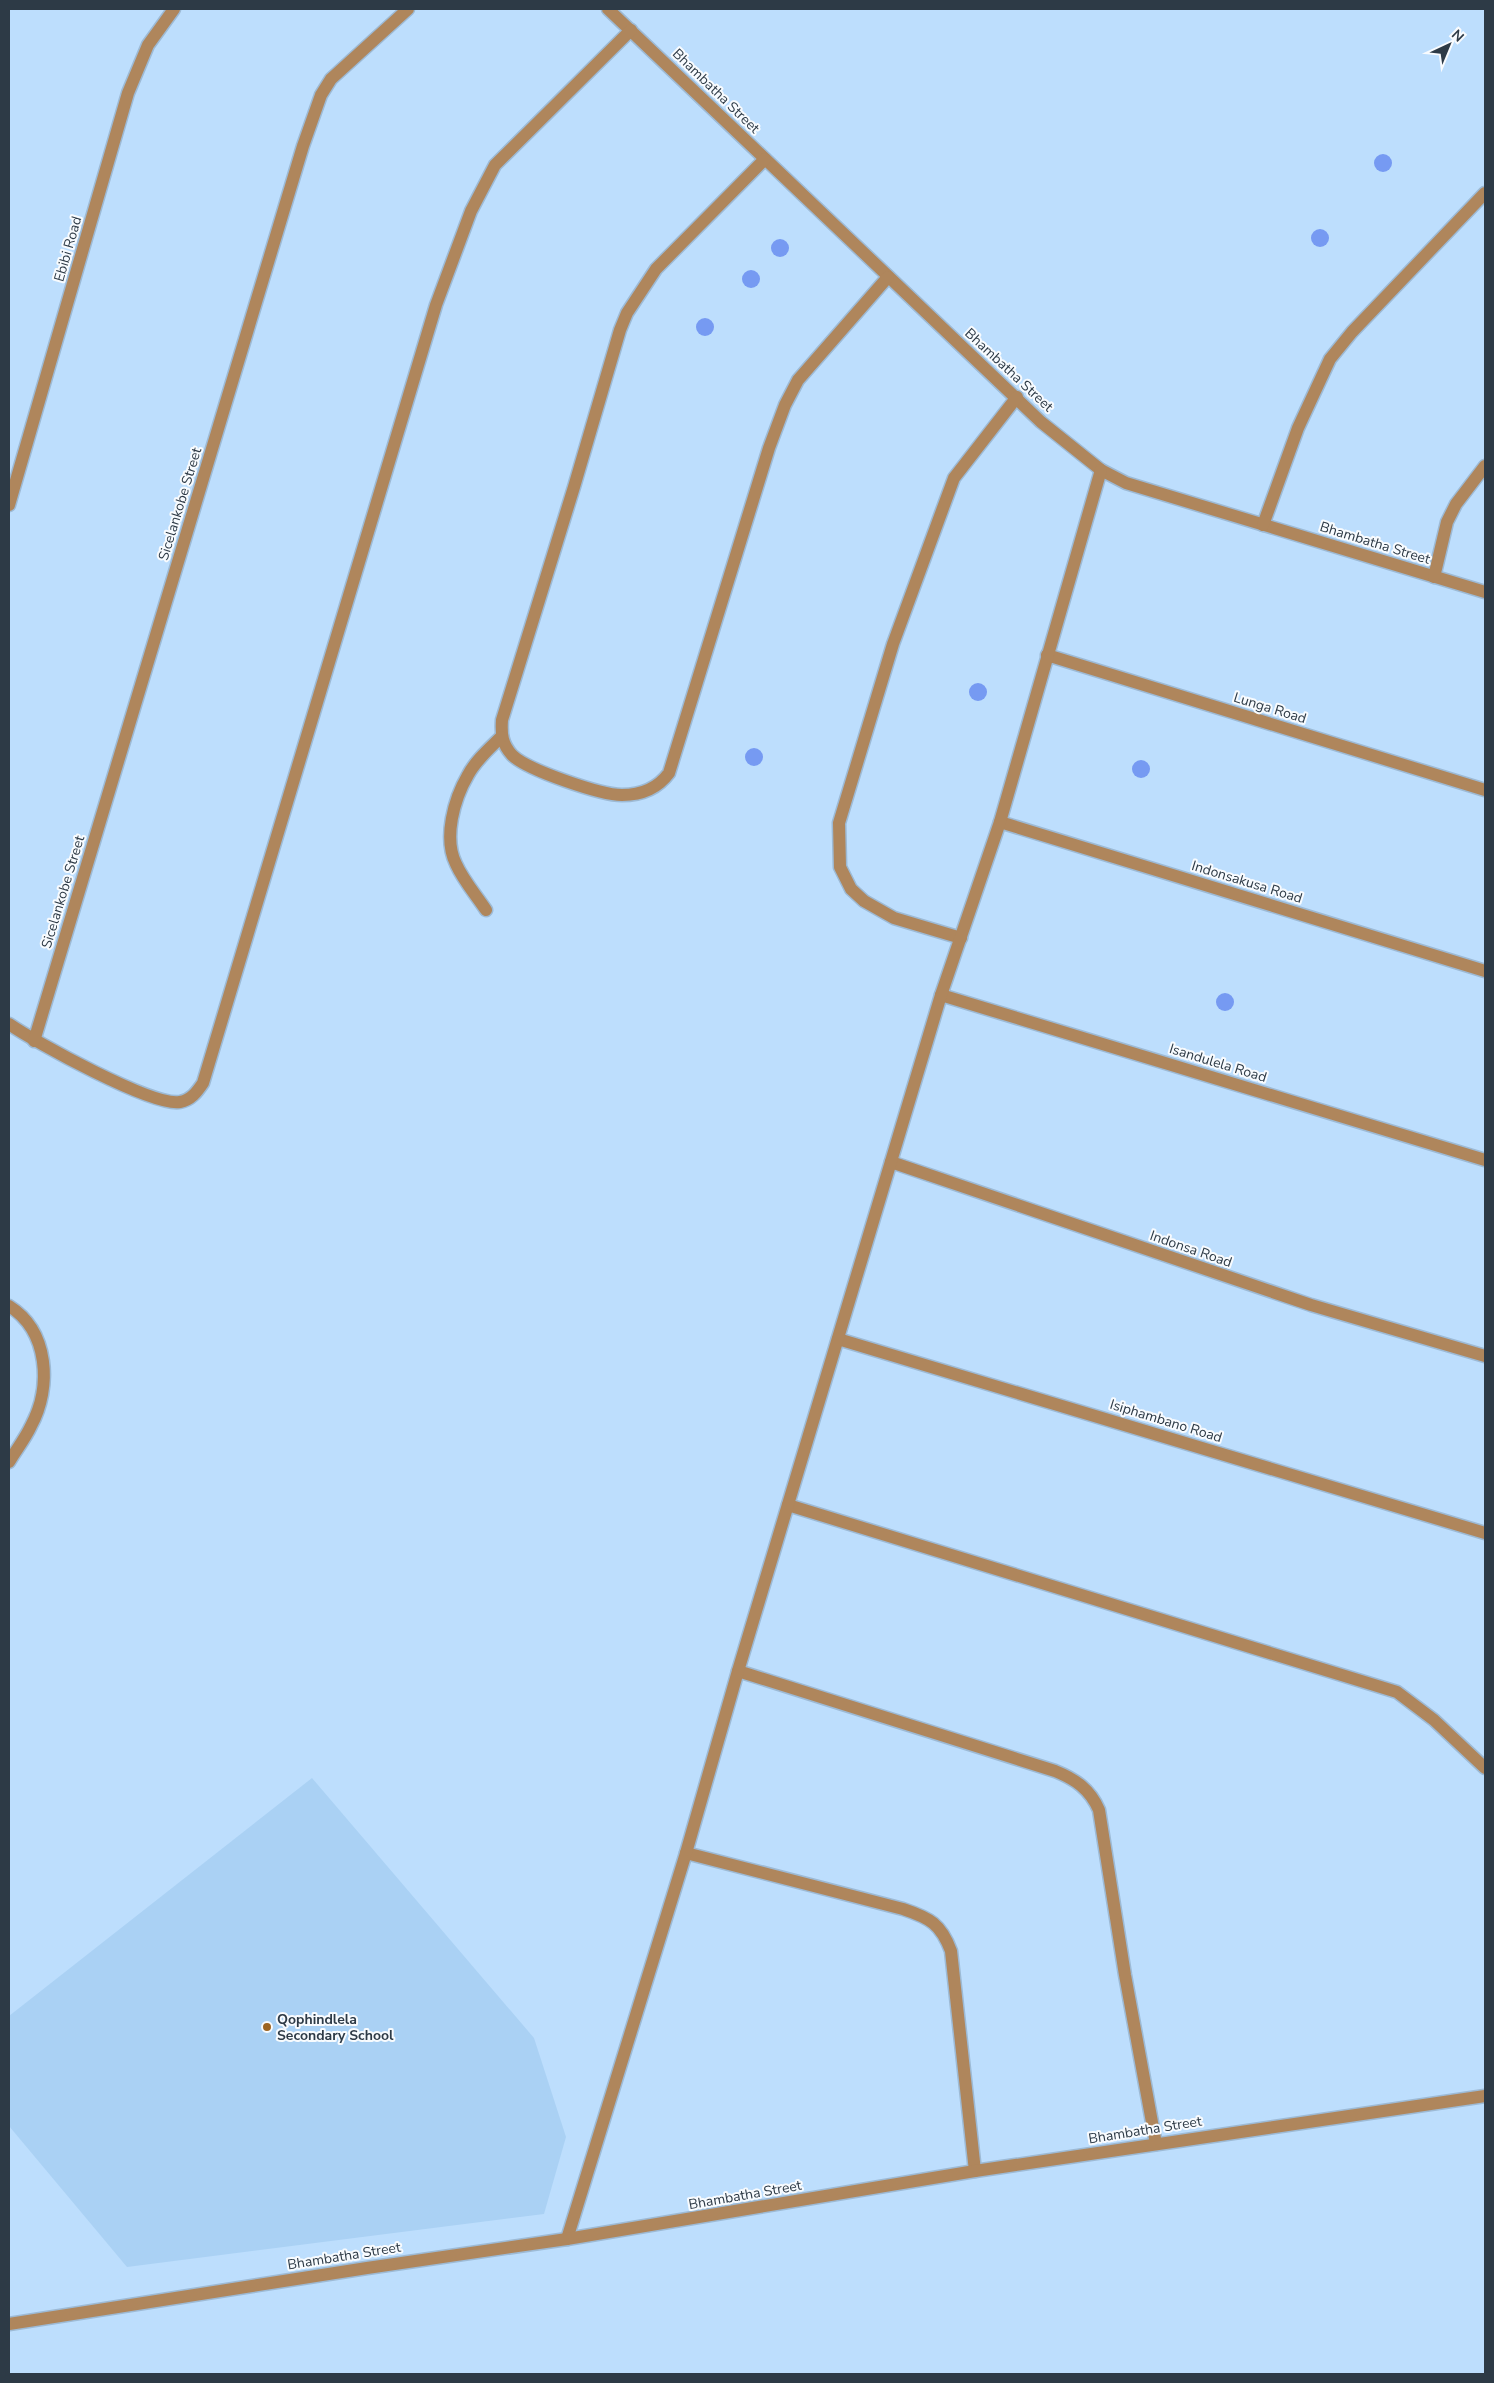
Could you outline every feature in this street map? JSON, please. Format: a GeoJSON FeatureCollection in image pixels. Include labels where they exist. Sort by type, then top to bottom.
{"type":"FeatureCollection","features":[{"type":"Feature","properties":{"kind":"street","name":"Ebibi Road"},"geometry":{"type":"LineString","coordinates":[[9,505],[128,93],[148,45],[174,9]]}},
{"type":"Feature","properties":{"kind":"street","name":"Sicelankobe Street"},"geometry":{"type":"LineString","coordinates":[[34,1041],[303,146],[321,95],[331,80],[408,9]]}},
{"type":"Feature","properties":{"kind":"street","name":"Bhambatha Street"},"geometry":{"type":"LineString","coordinates":[[608,9],[888,277],[1017,397],[1041,422],[1102,470],[1126,483],[1485,592]]}},
{"type":"Feature","properties":{"kind":"street"},"geometry":{"type":"LineString","coordinates":[[9,1024],[34,1041],[136,1092],[164,1101],[173,1103],[188,1099],[195,1094],[203,1083],[436,305],[471,211],[495,165],[631,30]]}},
{"type":"Feature","properties":{"kind":"street"},"geometry":{"type":"LineString","coordinates":[[765,159],[656,269],[627,313],[620,330],[502,720],[501,737],[513,755],[521,762],[583,785],[621,795],[646,791],[662,782],[669,773],[676,756],[769,448],[785,405],[798,380],[888,277]]}},
{"type":"Feature","properties":{"kind":"street"},"geometry":{"type":"LineString","coordinates":[[1263,525],[1298,428],[1330,360],[1352,332],[1485,193]]}},
{"type":"Feature","properties":{"kind":"street"},"geometry":{"type":"LineString","coordinates":[[961,938],[894,918],[864,901],[851,889],[840,868],[839,823],[893,644],[954,478],[1017,397]]}},
{"type":"Feature","properties":{"kind":"street"},"geometry":{"type":"LineString","coordinates":[[1434,577],[1447,522],[1456,504],[1485,466]]}},
{"type":"Feature","properties":{"kind":"street"},"geometry":{"type":"LineString","coordinates":[[567,2239],[686,1853],[738,1671],[941,995],[1000,822],[1102,470]]}},
{"type":"Feature","properties":{"kind":"street","name":"Lunga Road"},"geometry":{"type":"LineString","coordinates":[[1047,655],[1485,790]]}},
{"type":"Feature","properties":{"kind":"street"},"geometry":{"type":"LineString","coordinates":[[486,910],[456,864],[450,846],[451,825],[467,776],[480,758],[501,737]]}},
{"type":"Feature","properties":{"kind":"street","name":"Indonsakusa Road"},"geometry":{"type":"LineString","coordinates":[[1000,822],[1485,972]]}},
{"type":"Feature","properties":{"kind":"street","name":"Isandulela Road"},"geometry":{"type":"LineString","coordinates":[[941,995],[1485,1160]]}},
{"type":"Feature","properties":{"kind":"street","name":"Indonsa Road"},"geometry":{"type":"LineString","coordinates":[[891,1162],[1311,1305],[1485,1356]]}},
{"type":"Feature","properties":{"kind":"street"},"geometry":{"type":"LineString","coordinates":[[9,1306],[29,1322],[42,1354],[44,1374],[41,1400],[32,1426],[9,1462]]}},
{"type":"Feature","properties":{"kind":"street","name":"Isiphambano Road"},"geometry":{"type":"LineString","coordinates":[[838,1339],[1485,1533]]}},
{"type":"Feature","properties":{"kind":"street"},"geometry":{"type":"LineString","coordinates":[[788,1505],[1397,1692],[1434,1720],[1485,1768]]}},
{"type":"Feature","properties":{"kind":"street"},"geometry":{"type":"LineString","coordinates":[[738,1671],[1055,1771],[1078,1782],[1087,1790],[1094,1798],[1098,1810],[1125,1975],[1156,2144]]}},
{"type":"Feature","properties":{"kind":"street"},"geometry":{"type":"LineString","coordinates":[[686,1853],[903,1909],[923,1915],[936,1925],[947,1939],[951,1951],[975,2171]]}},
{"type":"Feature","properties":{"kind":"street","name":"Bhambatha Street"},"geometry":{"type":"LineString","coordinates":[[9,2324],[567,2239],[975,2171],[1485,2096]]}},
{"type":"Feature","properties":{"kind":"shaded area","name":"Qophindlela Secondary School"},"geometry":{"type":"Polygon","coordinates":[[[312,1778],[534,2038],[566,2137],[544,2214],[127,2267],[9,2126],[9,2016],[312,1778]]]}},
{"type":"Feature","properties":{"kind":"building"},"geometry":{"type":"Polygon","coordinates":[[[1379,154],[1387,154],[1392,159],[1390,170],[1379,172],[1374,167],[1374,159],[1379,154]]]}},
{"type":"Feature","properties":{"kind":"building"},"geometry":{"type":"Polygon","coordinates":[[[1316,229],[1324,229],[1329,234],[1327,245],[1316,247],[1311,242],[1311,234],[1316,229]]]}},
{"type":"Feature","properties":{"kind":"building"},"geometry":{"type":"Polygon","coordinates":[[[776,239],[784,239],[789,244],[787,255],[776,257],[771,252],[771,244],[776,239]]]}},
{"type":"Feature","properties":{"kind":"building"},"geometry":{"type":"Polygon","coordinates":[[[747,270],[755,270],[760,275],[758,286],[747,288],[742,283],[742,275],[747,270]]]}},
{"type":"Feature","properties":{"kind":"building"},"geometry":{"type":"Polygon","coordinates":[[[701,318],[709,318],[714,323],[712,334],[701,336],[696,331],[696,323],[701,318]]]}},
{"type":"Feature","properties":{"kind":"building"},"geometry":{"type":"Polygon","coordinates":[[[974,683],[982,683],[987,688],[985,699],[974,701],[969,696],[969,688],[974,683]]]}},
{"type":"Feature","properties":{"kind":"building"},"geometry":{"type":"Polygon","coordinates":[[[750,748],[758,748],[763,753],[761,764],[750,766],[745,761],[745,753],[750,748]]]}},
{"type":"Feature","properties":{"kind":"building"},"geometry":{"type":"Polygon","coordinates":[[[1137,760],[1145,760],[1150,765],[1148,776],[1137,778],[1132,773],[1132,765],[1137,760]]]}},
{"type":"Feature","properties":{"kind":"building"},"geometry":{"type":"Polygon","coordinates":[[[1221,993],[1229,993],[1234,998],[1232,1009],[1221,1011],[1216,1006],[1216,998],[1221,993]]]}},
{"type":"Feature","properties":{"kind":"place","name":"Qophindlela Secondary School"},"geometry":{"type":"Point","coordinates":[267,2027]}}]}
